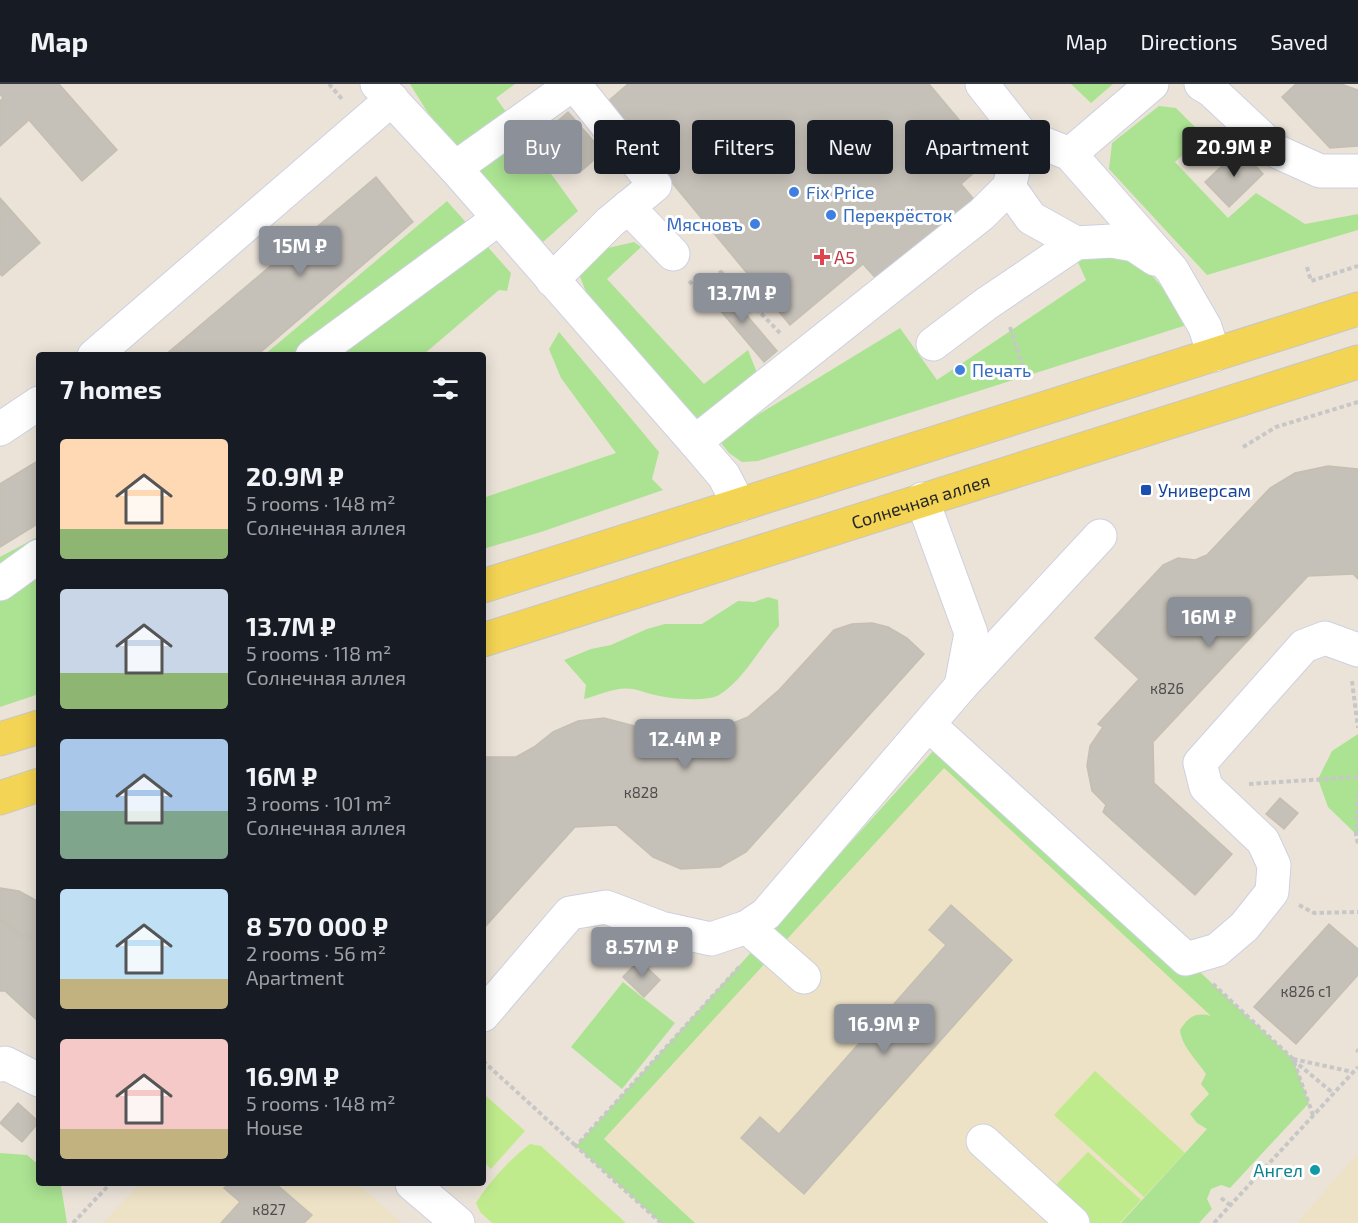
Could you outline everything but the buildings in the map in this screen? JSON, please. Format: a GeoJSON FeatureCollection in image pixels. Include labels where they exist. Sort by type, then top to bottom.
{"type":"FeatureCollection","features":[{"type":"Feature","properties":{"kind":"main road"},"geometry":{"type":"LineString","coordinates":[[486,585],[1358,309]]}},
{"type":"Feature","properties":{"kind":"main road","name":"Солнечная аллея"},"geometry":{"type":"LineString","coordinates":[[486,639],[1358,362]]}},
{"type":"Feature","properties":{"kind":"main road"},"geometry":{"type":"LineString","coordinates":[[0,739],[36,728]]}},
{"type":"Feature","properties":{"kind":"main road"},"geometry":{"type":"LineString","coordinates":[[0,798],[36,786]]}},
{"type":"Feature","properties":{"kind":"street"},"geometry":{"type":"LineString","coordinates":[[455,168],[573,84],[654,185],[610,222],[552,280]]}},
{"type":"Feature","properties":{"kind":"street"},"geometry":{"type":"LineString","coordinates":[[982,84],[1010,120]]}},
{"type":"Feature","properties":{"kind":"street"},"geometry":{"type":"LineString","coordinates":[[1070,153],[1152,84]]}},
{"type":"Feature","properties":{"kind":"street"},"geometry":{"type":"LineString","coordinates":[[1201,84],[1211,90],[1276,151],[1320,171],[1358,171]]}},
{"type":"Feature","properties":{"kind":"street"},"geometry":{"type":"LineString","coordinates":[[98,352],[385,92],[455,168],[695,442],[724,476],[739,505]]}},
{"type":"Feature","properties":{"kind":"street"},"geometry":{"type":"LineString","coordinates":[[1050,146],[1070,153],[1172,270],[1206,327],[1214,355]]}},
{"type":"Feature","properties":{"kind":"street"},"geometry":{"type":"LineString","coordinates":[[695,442],[982,214],[1009,187],[1012,174]]}},
{"type":"Feature","properties":{"kind":"street"},"geometry":{"type":"LineString","coordinates":[[1009,187],[1031,218],[1076,243]]}},
{"type":"Feature","properties":{"kind":"street"},"geometry":{"type":"LineString","coordinates":[[628,207],[681,267]]}},
{"type":"Feature","properties":{"kind":"street"},"geometry":{"type":"LineString","coordinates":[[317,352],[498,219]]}},
{"type":"Feature","properties":{"kind":"street"},"geometry":{"type":"LineString","coordinates":[[933,344],[986,304],[1076,243],[1112,241],[1134,245],[1172,270]]}},
{"type":"Feature","properties":{"kind":"street"},"geometry":{"type":"LineString","coordinates":[[0,429],[36,405]]}},
{"type":"Feature","properties":{"kind":"street"},"geometry":{"type":"LineString","coordinates":[[922,499],[970,633],[961,686]]}},
{"type":"Feature","properties":{"kind":"street"},"geometry":{"type":"LineString","coordinates":[[755,934],[766,914],[961,686],[1100,536]]}},
{"type":"Feature","properties":{"kind":"street"},"geometry":{"type":"LineString","coordinates":[[0,584],[36,558]]}},
{"type":"Feature","properties":{"kind":"street"},"geometry":{"type":"LineString","coordinates":[[929,725],[1186,959],[1217,950],[1244,927],[1272,892],[1274,865],[1263,841],[1206,787],[1200,764],[1304,646],[1325,638],[1357,649]]}},
{"type":"Feature","properties":{"kind":"street"},"geometry":{"type":"LineString","coordinates":[[486,1011],[570,913],[606,908],[661,928],[711,939],[755,934],[804,977]]}},
{"type":"Feature","properties":{"kind":"street"},"geometry":{"type":"LineString","coordinates":[[0,1065],[5,1063],[36,1078]]}},
{"type":"Feature","properties":{"kind":"street"},"geometry":{"type":"LineString","coordinates":[[983,1141],[1073,1223]]}},
{"type":"Feature","properties":{"kind":"street"},"geometry":{"type":"LineString","coordinates":[[414,1186],[458,1223]]}},
{"type":"Feature","properties":{"kind":"path"},"geometry":{"type":"LineString","coordinates":[[1307,267],[1311,281],[1358,266]]}},
{"type":"Feature","properties":{"kind":"path"},"geometry":{"type":"LineString","coordinates":[[681,267],[696,288],[721,272],[792,345],[814,348]]}},
{"type":"Feature","properties":{"kind":"path"},"geometry":{"type":"LineString","coordinates":[[1243,447],[1276,427],[1358,402]]}},
{"type":"Feature","properties":{"kind":"path"},"geometry":{"type":"LineString","coordinates":[[1357,649],[1351,670],[1358,728]]}},
{"type":"Feature","properties":{"kind":"path"},"geometry":{"type":"LineString","coordinates":[[1206,787],[1358,777]]}},
{"type":"Feature","properties":{"kind":"path"},"geometry":{"type":"LineString","coordinates":[[1358,794],[1356,835],[1358,844]]}},
{"type":"Feature","properties":{"kind":"path"},"geometry":{"type":"LineString","coordinates":[[1272,892],[1314,913],[1358,912]]}},
{"type":"Feature","properties":{"kind":"path"},"geometry":{"type":"LineString","coordinates":[[576,1146],[755,934]]}},
{"type":"Feature","properties":{"kind":"path"},"geometry":{"type":"LineString","coordinates":[[1186,959],[1293,1059],[1333,1093]]}},
{"type":"Feature","properties":{"kind":"path"},"geometry":{"type":"LineString","coordinates":[[1293,1059],[1353,1072]]}},
{"type":"Feature","properties":{"kind":"path"},"geometry":{"type":"LineString","coordinates":[[1293,1059],[1313,1115]]}},
{"type":"Feature","properties":{"kind":"path"},"geometry":{"type":"LineString","coordinates":[[486,1064],[661,1223]]}},
{"type":"Feature","properties":{"kind":"path"},"geometry":{"type":"LineString","coordinates":[[1214,1223],[1358,1067]]}},
{"type":"Feature","properties":{"kind":"path"},"geometry":{"type":"LineString","coordinates":[[73,1223],[108,1186]]}},
{"type":"Feature","properties":{"kind":"path"},"geometry":{"type":"LineString","coordinates":[[1221,1198],[1230,1205]]}},
{"type":"Feature","properties":{"kind":"shaded area"},"geometry":{"type":"Polygon","coordinates":[[[944,768],[1266,1066],[1120,1223],[695,1223],[604,1139],[944,768]]]}},
{"type":"Feature","properties":{"kind":"shaded area"},"geometry":{"type":"Polygon","coordinates":[[[1358,1153],[1358,1223],[1297,1223],[1358,1153]]]}},
{"type":"Feature","properties":{"kind":"shaded area"},"geometry":{"type":"Polygon","coordinates":[[[137,1186],[360,1186],[402,1223],[103,1223],[137,1186]]]}},
{"type":"Feature","properties":{"kind":"green space"},"geometry":{"type":"Polygon","coordinates":[[[410,84],[515,84],[496,98],[512,120],[504,120],[504,174],[551,174],[578,211],[543,242],[428,113],[410,84]]]}},
{"type":"Feature","properties":{"kind":"green space"},"geometry":{"type":"Polygon","coordinates":[[[1071,84],[1113,84],[1091,103],[1071,84]]]}},
{"type":"Feature","properties":{"kind":"green space"},"geometry":{"type":"Polygon","coordinates":[[[1159,106],[1176,108],[1204,136],[1175,162],[1228,218],[1256,193],[1305,224],[1358,214],[1358,230],[1207,275],[1109,169],[1112,143],[1159,106]]]}},
{"type":"Feature","properties":{"kind":"green space"},"geometry":{"type":"Polygon","coordinates":[[[447,201],[511,273],[507,291],[499,290],[427,352],[268,352],[447,201]]]}},
{"type":"Feature","properties":{"kind":"green space"},"geometry":{"type":"Polygon","coordinates":[[[634,242],[641,247],[607,279],[704,384],[748,350],[759,378],[700,421],[590,302],[577,269],[595,251],[634,242]]]}},
{"type":"Feature","properties":{"kind":"green space"},"geometry":{"type":"Polygon","coordinates":[[[1110,253],[1143,265],[1193,323],[758,461],[742,462],[729,453],[718,439],[900,328],[937,380],[1086,280],[1076,258],[1110,253]]]}},
{"type":"Feature","properties":{"kind":"green space"},"geometry":{"type":"Polygon","coordinates":[[[559,332],[659,452],[652,479],[663,490],[541,532],[486,548],[486,497],[616,453],[561,378],[549,349],[559,332]]]}},
{"type":"Feature","properties":{"kind":"green space"},"geometry":{"type":"Polygon","coordinates":[[[36,538],[36,695],[0,707],[0,557],[36,538]]]}},
{"type":"Feature","properties":{"kind":"green space"},"geometry":{"type":"Polygon","coordinates":[[[768,597],[778,600],[779,626],[736,681],[728,689],[713,697],[678,699],[627,688],[584,699],[586,685],[564,660],[665,624],[702,624],[738,601],[754,602],[768,597]]]}},
{"type":"Feature","properties":{"kind":"green space"},"geometry":{"type":"Polygon","coordinates":[[[1358,734],[1358,836],[1328,807],[1318,779],[1332,751],[1358,734]]]}},
{"type":"Feature","properties":{"kind":"green space"},"geometry":{"type":"Polygon","coordinates":[[[944,739],[1293,1059],[1309,1103],[1230,1188],[1221,1185],[1211,1189],[1207,1199],[1212,1209],[1199,1223],[1121,1223],[1207,1129],[1197,1123],[1190,1114],[1209,1094],[1201,1084],[1206,1074],[1186,1047],[1180,1030],[1193,1016],[1211,1016],[944,768],[604,1139],[695,1223],[661,1223],[576,1146],[944,739]]]}},
{"type":"Feature","properties":{"kind":"green space"},"geometry":{"type":"Polygon","coordinates":[[[623,982],[675,1023],[622,1089],[571,1047],[623,982]]]}},
{"type":"Feature","properties":{"kind":"green space"},"geometry":{"type":"Polygon","coordinates":[[[1095,1071],[1185,1153],[1144,1197],[1054,1115],[1095,1071]]]}},
{"type":"Feature","properties":{"kind":"green space"},"geometry":{"type":"Polygon","coordinates":[[[486,1096],[525,1131],[491,1169],[486,1164],[486,1096]]]}},
{"type":"Feature","properties":{"kind":"green space"},"geometry":{"type":"Polygon","coordinates":[[[530,1144],[541,1146],[626,1223],[492,1223],[480,1212],[476,1203],[500,1171],[530,1144]]]}},
{"type":"Feature","properties":{"kind":"green space"},"geometry":{"type":"Polygon","coordinates":[[[1088,1152],[1141,1200],[1120,1223],[1086,1223],[1051,1190],[1088,1152]]]}},
{"type":"Feature","properties":{"kind":"green space"},"geometry":{"type":"Polygon","coordinates":[[[0,1153],[27,1155],[36,1162],[36,1186],[61,1186],[67,1223],[0,1223],[0,1153]]]}},
{"type":"Feature","properties":{"kind":"place","name":"Fix Price"},"geometry":{"type":"Point","coordinates":[794,192]}},
{"type":"Feature","properties":{"kind":"place","name":"Перекрёсток"},"geometry":{"type":"Point","coordinates":[831,215]}},
{"type":"Feature","properties":{"kind":"place","name":"Мясновъ"},"geometry":{"type":"Point","coordinates":[755,224]}},
{"type":"Feature","properties":{"kind":"place","name":"А5"},"geometry":{"type":"Point","coordinates":[822,257]}},
{"type":"Feature","properties":{"kind":"place","name":"Печать"},"geometry":{"type":"Point","coordinates":[960,370]}},
{"type":"Feature","properties":{"kind":"place","name":"Универсам"},"geometry":{"type":"Point","coordinates":[1146,490]}},
{"type":"Feature","properties":{"kind":"place","name":"Ангел"},"geometry":{"type":"Point","coordinates":[1315,1170]}}]}
